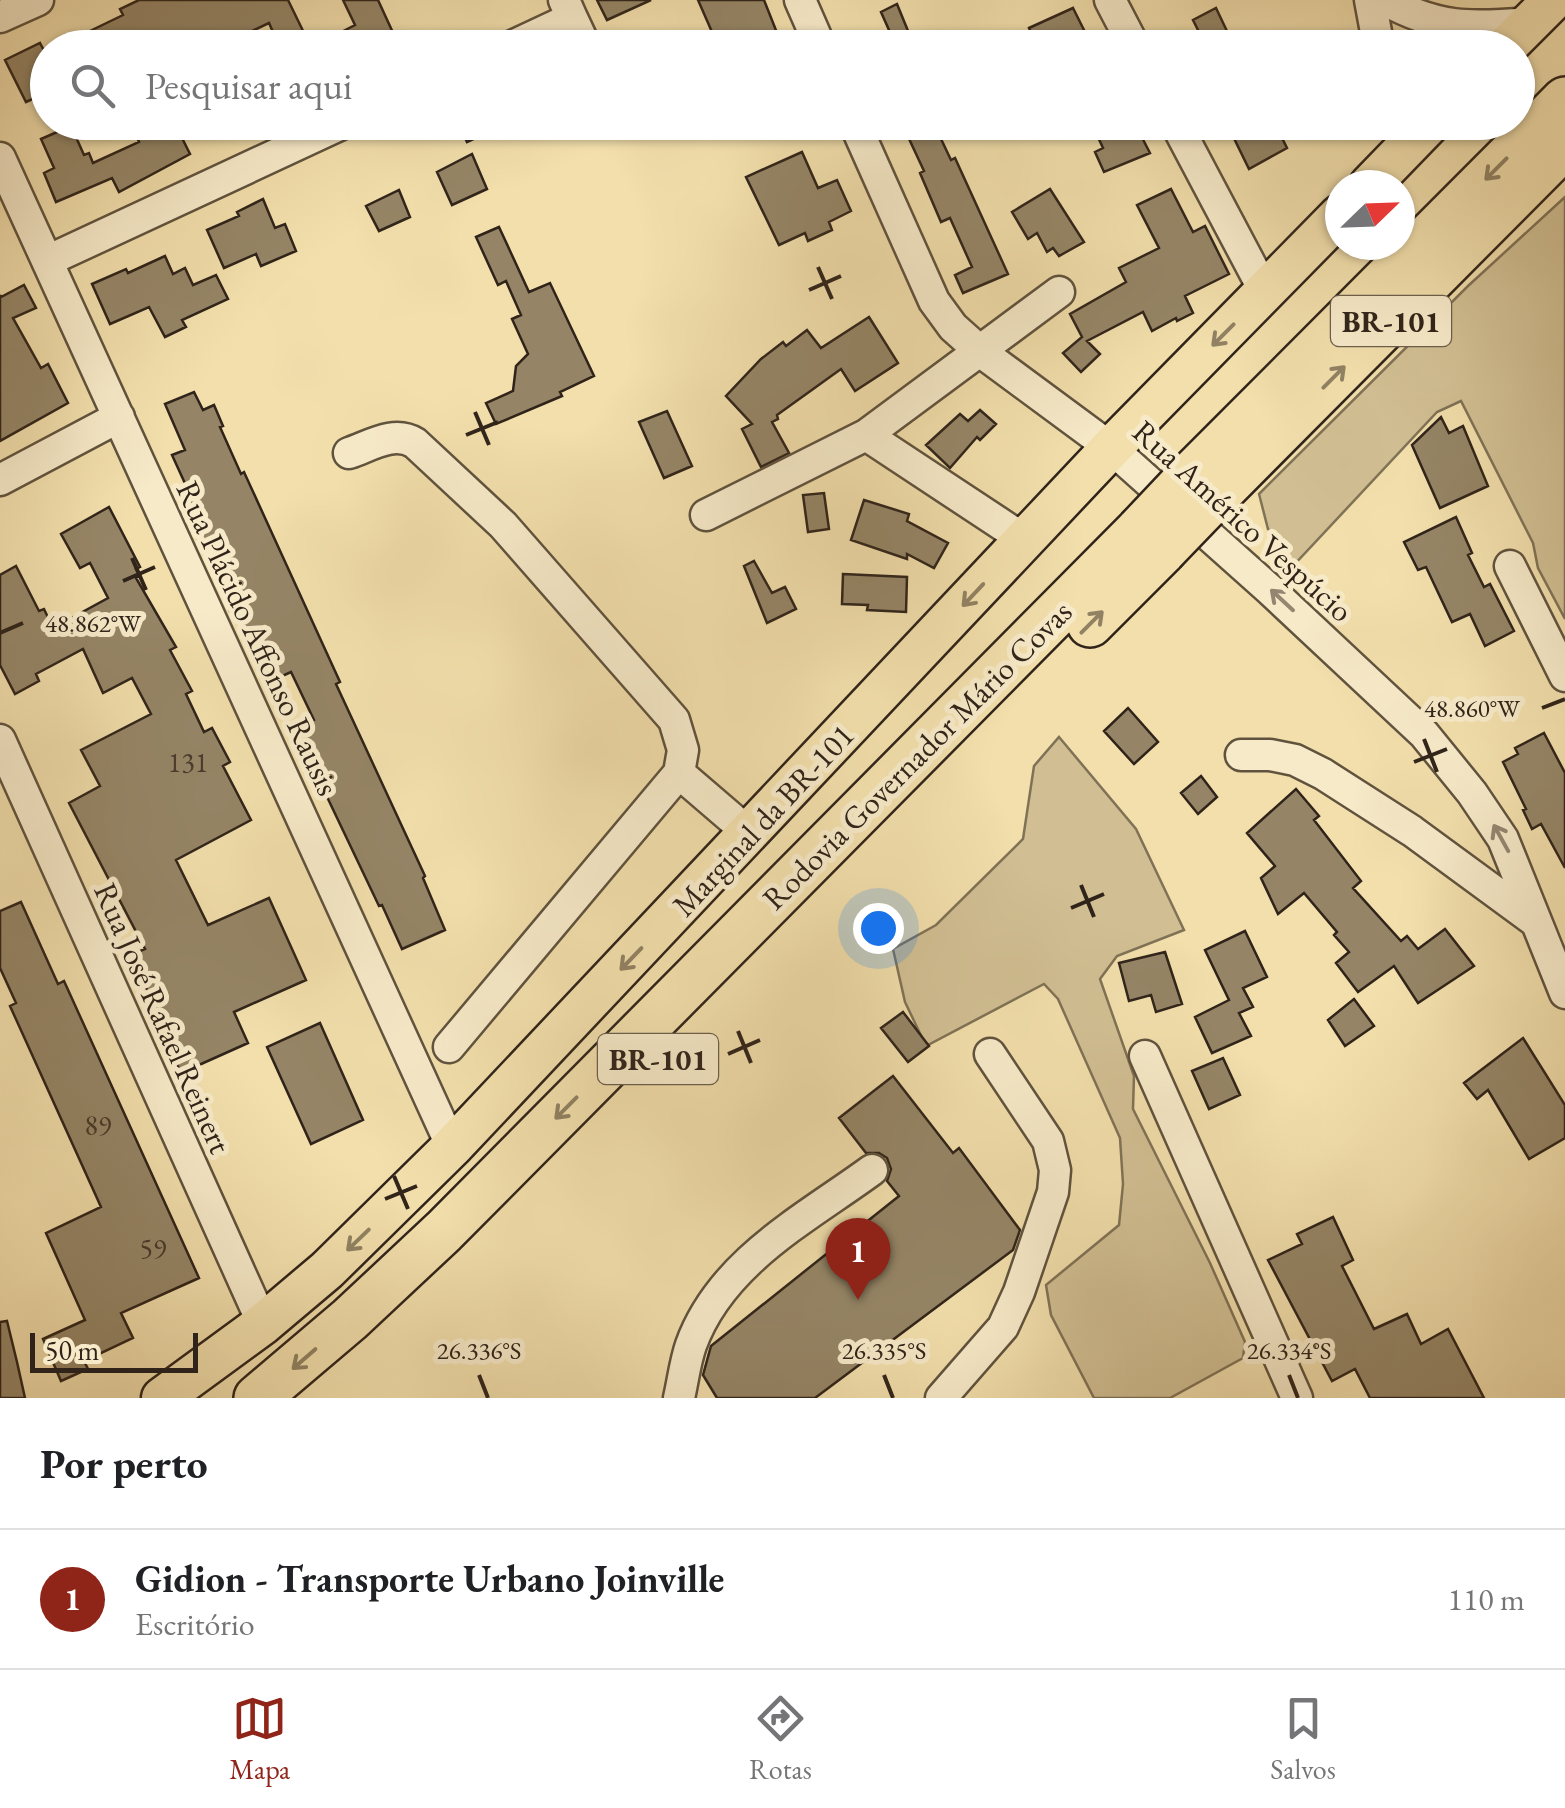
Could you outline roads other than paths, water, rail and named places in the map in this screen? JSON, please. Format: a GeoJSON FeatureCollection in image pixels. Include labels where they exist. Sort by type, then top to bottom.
{"type":"FeatureCollection","features":[{"type":"Feature","properties":{"kind":"highway","name":"Rodovia Governador Mário Covas"},"geometry":{"type":"LineString","coordinates":[[1535,132],[1565,100]]}},
{"type":"Feature","properties":{"kind":"highway","name":"Rodovia Governador Mário Covas"},"geometry":{"type":"LineString","coordinates":[[306,1398],[479,1239],[1203,486],[1527,140]]}},
{"type":"Feature","properties":{"kind":"highway","name":"Rodovia Governador Mário Covas"},"geometry":{"type":"LineString","coordinates":[[1203,486],[1565,145]]}},
{"type":"Feature","properties":{"kind":"highway","name":"Rodovia Governador Mário Covas"},"geometry":{"type":"LineString","coordinates":[[257,1398],[350,1319],[444,1231],[1151,540]]}},
{"type":"Feature","properties":{"kind":"main road"},"geometry":{"type":"LineString","coordinates":[[1378,170],[1395,140]]}},
{"type":"Feature","properties":{"kind":"main road","name":"Marginal da BR-101"},"geometry":{"type":"LineString","coordinates":[[162,1398],[263,1324],[326,1270],[452,1147],[1111,448],[1325,230]]}},
{"type":"Feature","properties":{"kind":"street"},"geometry":{"type":"LineString","coordinates":[[0,17],[38,0]]}},
{"type":"Feature","properties":{"kind":"street"},"geometry":{"type":"LineString","coordinates":[[800,0],[813,30]]}},
{"type":"Feature","properties":{"kind":"street"},"geometry":{"type":"LineString","coordinates":[[1110,0],[1126,30]]}},
{"type":"Feature","properties":{"kind":"street"},"geometry":{"type":"LineString","coordinates":[[1370,0],[1376,30]]}},
{"type":"Feature","properties":{"kind":"street"},"geometry":{"type":"LineString","coordinates":[[1385,0],[1450,26],[1529,24]]}},
{"type":"Feature","properties":{"kind":"street"},"geometry":{"type":"LineString","coordinates":[[536,30],[568,9]]}},
{"type":"Feature","properties":{"kind":"street"},"geometry":{"type":"LineString","coordinates":[[47,262],[308,140]]}},
{"type":"Feature","properties":{"kind":"street","name":"Rua Américo Vespúcio"},"geometry":{"type":"LineString","coordinates":[[862,140],[934,301],[953,328],[1111,448],[1269,588],[1424,734],[1472,793],[1503,840],[1565,992]]}},
{"type":"Feature","properties":{"kind":"street"},"geometry":{"type":"LineString","coordinates":[[1185,140],[1265,292]]}},
{"type":"Feature","properties":{"kind":"street","name":"Rua Plácido Affonso Rausis"},"geometry":{"type":"LineString","coordinates":[[0,158],[452,1147]]}},
{"type":"Feature","properties":{"kind":"street"},"geometry":{"type":"LineString","coordinates":[[706,515],[866,436],[1059,292]]}},
{"type":"Feature","properties":{"kind":"street"},"geometry":{"type":"LineString","coordinates":[[0,480],[119,417]]}},
{"type":"Feature","properties":{"kind":"street"},"geometry":{"type":"LineString","coordinates":[[866,436],[1025,540]]}},
{"type":"Feature","properties":{"kind":"street"},"geometry":{"type":"LineString","coordinates":[[349,453],[394,437],[405,437],[503,524],[674,720],[683,750],[679,774],[449,1048]]}},
{"type":"Feature","properties":{"kind":"street"},"geometry":{"type":"LineString","coordinates":[[1510,566],[1565,676]]}},
{"type":"Feature","properties":{"kind":"street","name":"Rua José Rafael Reinert"},"geometry":{"type":"LineString","coordinates":[[0,740],[263,1324]]}},
{"type":"Feature","properties":{"kind":"street"},"geometry":{"type":"LineString","coordinates":[[1242,754],[1295,760],[1323,774],[1412,832],[1536,922]]}},
{"type":"Feature","properties":{"kind":"street"},"geometry":{"type":"LineString","coordinates":[[679,774],[750,834]]}},
{"type":"Feature","properties":{"kind":"street"},"geometry":{"type":"LineString","coordinates":[[941,1398],[1002,1327],[1019,1292],[1053,1192],[1055,1170],[1048,1142],[990,1054]]}},
{"type":"Feature","properties":{"kind":"street"},"geometry":{"type":"LineString","coordinates":[[1146,1056],[1297,1398]]}},
{"type":"Feature","properties":{"kind":"street"},"geometry":{"type":"LineString","coordinates":[[679,1398],[691,1345],[714,1298],[746,1262],[872,1170]]}},
{"type":"Feature","properties":{"kind":"place","name":"Gidion - Transporte Urbano Joinville"},"geometry":{"type":"Point","coordinates":[858,1300]}}]}
